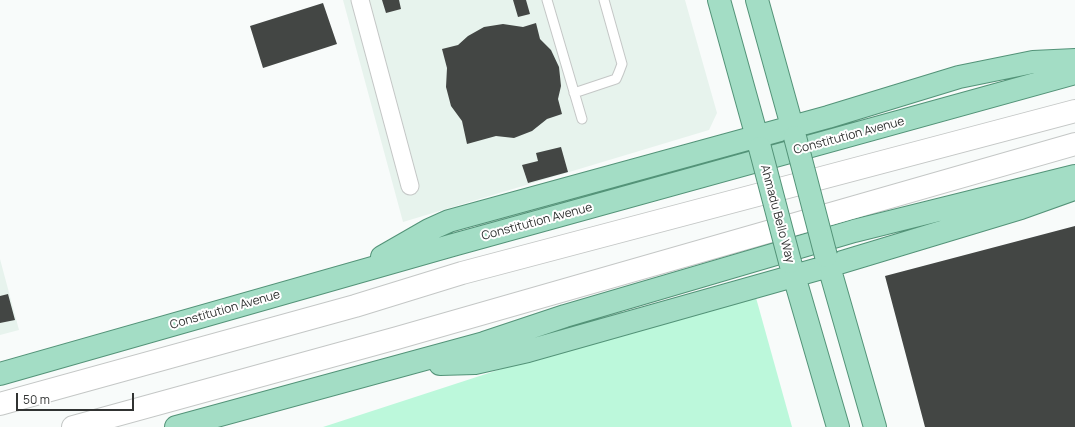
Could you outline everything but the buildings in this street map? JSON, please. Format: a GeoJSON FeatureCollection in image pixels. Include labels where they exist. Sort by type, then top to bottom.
{"type":"FeatureCollection","features":[{"type":"Feature","properties":{"kind":"main road","name":"Ahmadu Bello Way"},"geometry":{"type":"LineString","coordinates":[[719,0],[792,269],[838,427]]}},
{"type":"Feature","properties":{"kind":"main road"},"geometry":{"type":"LineString","coordinates":[[757,0],[827,261],[875,427]]}},
{"type":"Feature","properties":{"kind":"main road"},"geometry":{"type":"LineString","coordinates":[[350,274],[429,230],[449,221],[758,142],[793,132],[828,117],[990,69],[1033,62],[1075,60]]}},
{"type":"Feature","properties":{"kind":"main road","name":"Constitution Avenue"},"geometry":{"type":"LineString","coordinates":[[0,374],[453,245],[1075,73]]}},
{"type":"Feature","properties":{"kind":"main road"},"geometry":{"type":"LineString","coordinates":[[0,404],[355,306],[462,273],[1075,111]]}},
{"type":"Feature","properties":{"kind":"main road"},"geometry":{"type":"LineString","coordinates":[[73,427],[477,315],[1075,144]]}},
{"type":"Feature","properties":{"kind":"main road"},"geometry":{"type":"LineString","coordinates":[[176,427],[404,365],[475,363],[487,352],[565,316],[854,231],[1075,176]]}},
{"type":"Feature","properties":{"kind":"main road"},"geometry":{"type":"LineString","coordinates":[[487,352],[1021,208],[1075,188]]}},
{"type":"Feature","properties":{"kind":"street"},"geometry":{"type":"LineString","coordinates":[[360,0],[410,186]]}},
{"type":"Feature","properties":{"kind":"lane"},"geometry":{"type":"LineString","coordinates":[[547,0],[582,119]]}},
{"type":"Feature","properties":{"kind":"lane"},"geometry":{"type":"LineString","coordinates":[[574,92],[616,79],[622,64],[604,0]]}},
{"type":"Feature","properties":{"kind":"shaded area"},"geometry":{"type":"Polygon","coordinates":[[[343,0],[685,0],[717,113],[709,130],[403,222],[343,0]]]}},
{"type":"Feature","properties":{"kind":"shaded area"},"geometry":{"type":"Polygon","coordinates":[[[0,259],[19,330],[0,335],[0,259]]]}},
{"type":"Feature","properties":{"kind":"green space"},"geometry":{"type":"Polygon","coordinates":[[[753,287],[792,427],[323,427],[753,287]]]}}]}
